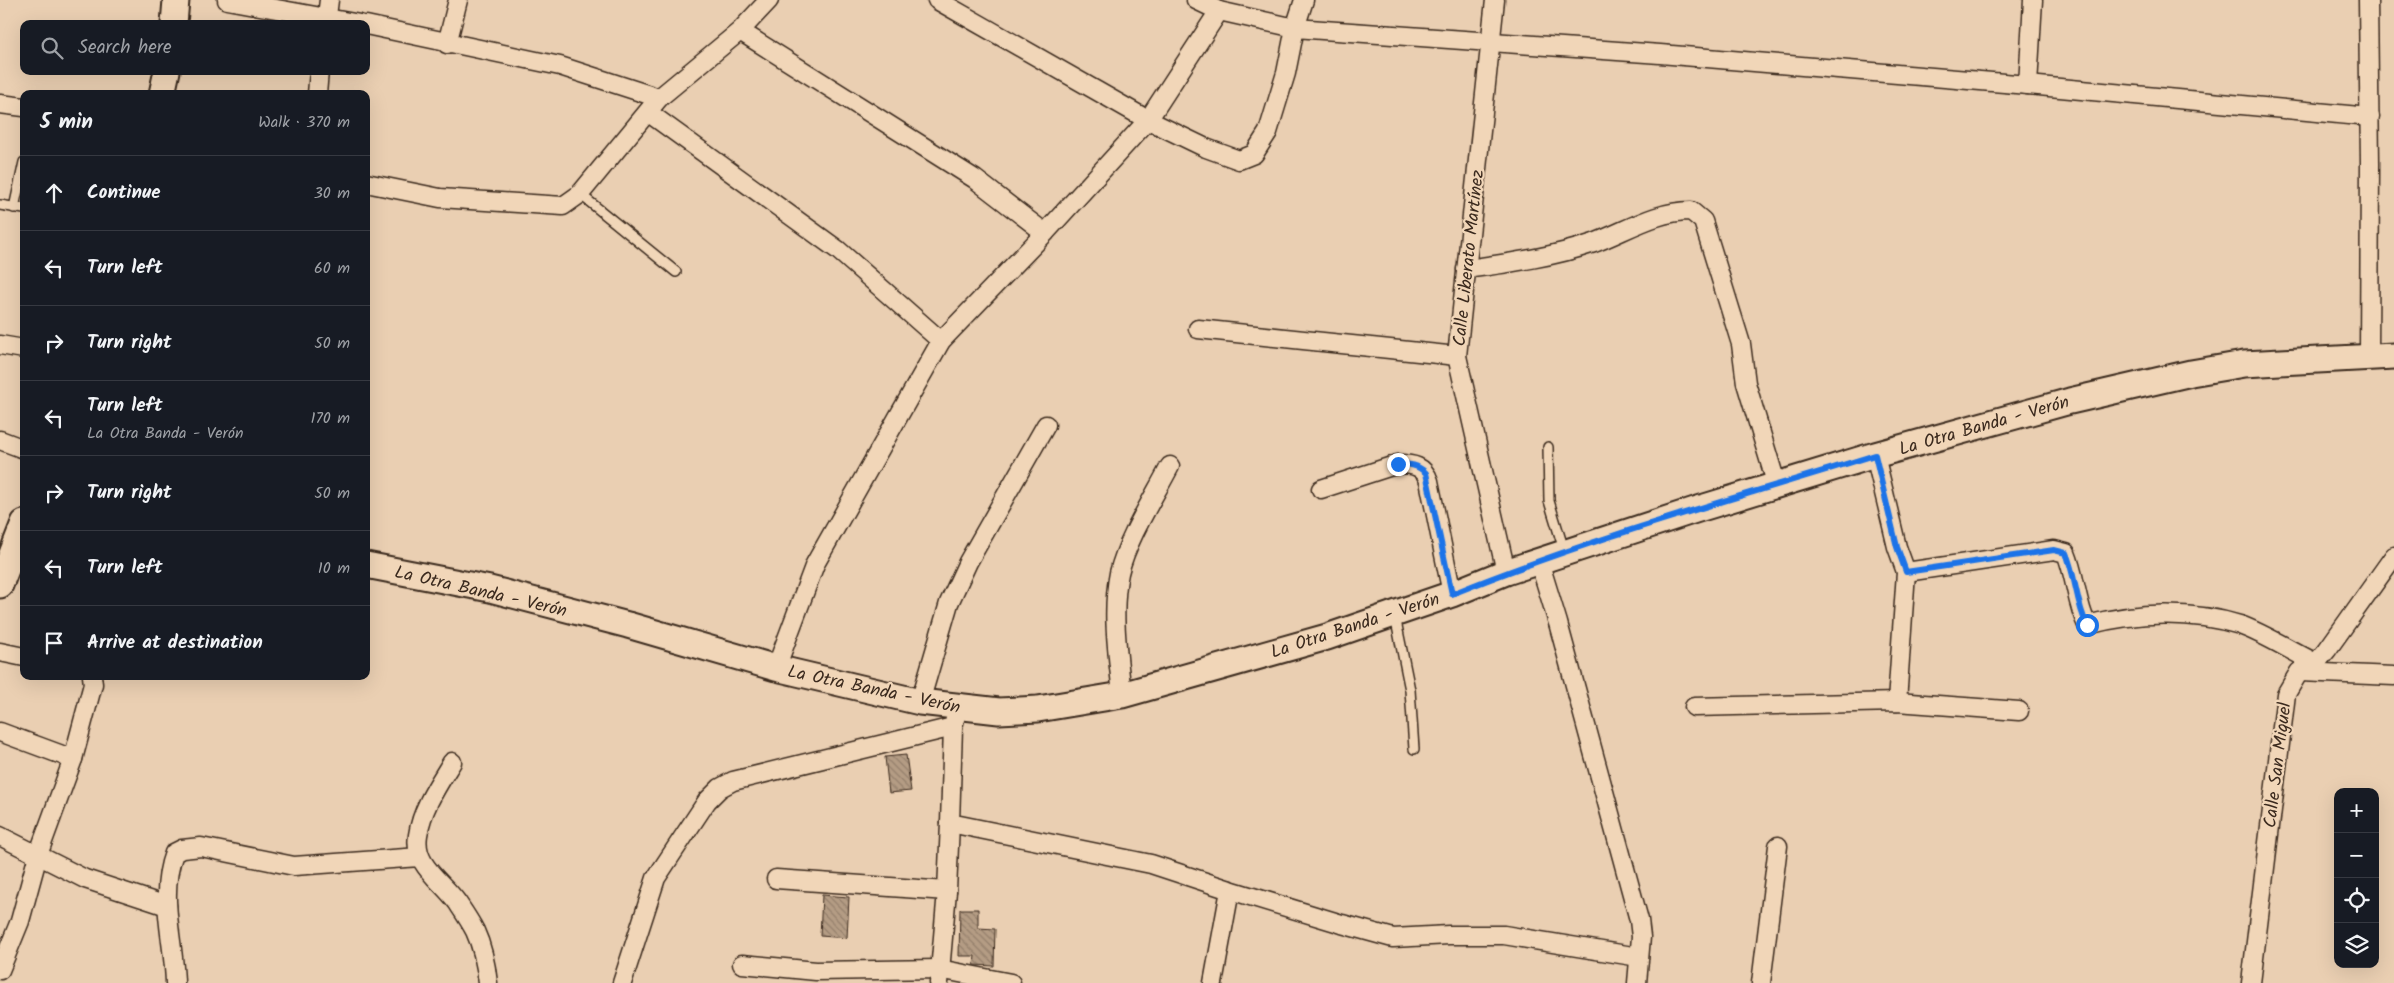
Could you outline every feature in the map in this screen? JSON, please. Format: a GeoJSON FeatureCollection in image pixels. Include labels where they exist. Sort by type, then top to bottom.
{"type":"FeatureCollection","features":[{"type":"Feature","properties":{"kind":"main road"},"geometry":{"type":"LineString","coordinates":[[174,20],[176,0]]}},
{"type":"Feature","properties":{"kind":"main road"},"geometry":{"type":"LineString","coordinates":[[163,90],[166,75]]}},
{"type":"Feature","properties":{"kind":"main road","name":"La Otra Banda - Verón"},"geometry":{"type":"LineString","coordinates":[[370,566],[490,589],[628,625],[776,668],[920,702],[955,717],[999,711],[1038,709],[1122,695],[1327,637],[1564,553],[1875,455],[2070,400],[2191,373],[2244,364],[2394,356]]}},
{"type":"Feature","properties":{"kind":"main road"},"geometry":{"type":"LineString","coordinates":[[0,585],[20,533]]}},
{"type":"Feature","properties":{"kind":"street"},"geometry":{"type":"LineString","coordinates":[[227,0],[327,13],[348,20]]}},
{"type":"Feature","properties":{"kind":"street"},"geometry":{"type":"LineString","coordinates":[[447,44],[458,0]]}},
{"type":"Feature","properties":{"kind":"street"},"geometry":{"type":"LineString","coordinates":[[370,184],[440,198],[563,206],[580,194],[654,106],[740,31],[769,0]]}},
{"type":"Feature","properties":{"kind":"street"},"geometry":{"type":"LineString","coordinates":[[937,0],[1148,120],[1206,148],[1239,160],[1254,154],[1268,132],[1286,74],[1295,28],[1304,0]]}},
{"type":"Feature","properties":{"kind":"street"},"geometry":{"type":"LineString","coordinates":[[1196,0],[1219,11],[1295,28],[2028,85],[2370,117]]}},
{"type":"Feature","properties":{"kind":"street","name":"Calle Liberato Martínez"},"geometry":{"type":"LineString","coordinates":[[1495,0],[1457,356],[1506,572]]}},
{"type":"Feature","properties":{"kind":"street"},"geometry":{"type":"LineString","coordinates":[[2028,85],[2034,0]]}},
{"type":"Feature","properties":{"kind":"street"},"geometry":{"type":"LineString","coordinates":[[2368,0],[2370,117],[2369,358]]}},
{"type":"Feature","properties":{"kind":"street"},"geometry":{"type":"LineString","coordinates":[[776,668],[815,564],[940,340],[1045,233],[1148,120],[1219,11]]}},
{"type":"Feature","properties":{"kind":"street"},"geometry":{"type":"LineString","coordinates":[[370,26],[447,44],[560,66],[654,106],[838,250],[940,340]]}},
{"type":"Feature","properties":{"kind":"street"},"geometry":{"type":"LineString","coordinates":[[740,31],[975,179],[1045,233]]}},
{"type":"Feature","properties":{"kind":"street"},"geometry":{"type":"LineString","coordinates":[[318,90],[319,75]]}},
{"type":"Feature","properties":{"kind":"street"},"geometry":{"type":"LineString","coordinates":[[0,104],[20,106]]}},
{"type":"Feature","properties":{"kind":"street"},"geometry":{"type":"LineString","coordinates":[[1466,269],[1532,259],[1592,243],[1672,211],[1691,210],[1703,221],[1742,344],[1746,383],[1777,486]]}},
{"type":"Feature","properties":{"kind":"street"},"geometry":{"type":"LineString","coordinates":[[1198,329],[1457,356]]}},
{"type":"Feature","properties":{"kind":"street"},"geometry":{"type":"LineString","coordinates":[[0,345],[20,348]]}},
{"type":"Feature","properties":{"kind":"street"},"geometry":{"type":"LineString","coordinates":[[920,702],[949,604],[956,587],[1012,483],[1046,425]]}},
{"type":"Feature","properties":{"kind":"street"},"geometry":{"type":"LineString","coordinates":[[0,440],[20,448]]}},
{"type":"Feature","properties":{"kind":"street"},"geometry":{"type":"LineString","coordinates":[[1875,455],[1897,547],[1906,572],[1897,702]]}},
{"type":"Feature","properties":{"kind":"street"},"geometry":{"type":"LineString","coordinates":[[1321,489],[1398,464],[1410,464],[1421,468],[1426,473],[1429,481],[1452,594]]}},
{"type":"Feature","properties":{"kind":"street"},"geometry":{"type":"LineString","coordinates":[[1122,695],[1115,626],[1119,573],[1134,536],[1170,466]]}},
{"type":"Feature","properties":{"kind":"street"},"geometry":{"type":"LineString","coordinates":[[1906,572],[2054,550],[2066,553],[2081,612],[2087,625],[2108,620],[2181,614],[2240,625],[2316,664]]}},
{"type":"Feature","properties":{"kind":"street"},"geometry":{"type":"LineString","coordinates":[[2299,672],[2316,664],[2394,556]]}},
{"type":"Feature","properties":{"kind":"street"},"geometry":{"type":"LineString","coordinates":[[1539,561],[1558,623],[1638,920],[1641,937],[1637,983]]}},
{"type":"Feature","properties":{"kind":"street"},"geometry":{"type":"LineString","coordinates":[[0,652],[20,656]]}},
{"type":"Feature","properties":{"kind":"street"},"geometry":{"type":"LineString","coordinates":[[2299,672],[2394,676]]}},
{"type":"Feature","properties":{"kind":"street","name":"Calle San Miguel"},"geometry":{"type":"LineString","coordinates":[[2251,983],[2286,694],[2299,672]]}},
{"type":"Feature","properties":{"kind":"street"},"geometry":{"type":"LineString","coordinates":[[0,970],[20,921],[38,855],[72,759],[94,684],[93,680]]}},
{"type":"Feature","properties":{"kind":"street"},"geometry":{"type":"LineString","coordinates":[[1694,707],[1897,702],[2019,711]]}},
{"type":"Feature","properties":{"kind":"street"},"geometry":{"type":"LineString","coordinates":[[622,983],[656,878],[707,801],[720,788],[733,781],[955,717],[947,891],[939,976]]}},
{"type":"Feature","properties":{"kind":"street"},"geometry":{"type":"LineString","coordinates":[[0,732],[72,759]]}},
{"type":"Feature","properties":{"kind":"street"},"geometry":{"type":"LineString","coordinates":[[452,762],[426,807],[418,836],[420,857],[435,880],[456,901],[475,931],[485,956],[488,983]]}},
{"type":"Feature","properties":{"kind":"street"},"geometry":{"type":"LineString","coordinates":[[950,823],[1151,864],[1230,890],[1394,938],[1449,935],[1504,936],[1639,957]]}},
{"type":"Feature","properties":{"kind":"street"},"geometry":{"type":"LineString","coordinates":[[0,836],[85,879],[167,906]]}},
{"type":"Feature","properties":{"kind":"street"},"geometry":{"type":"LineString","coordinates":[[1761,983],[1778,846]]}},
{"type":"Feature","properties":{"kind":"street"},"geometry":{"type":"LineString","coordinates":[[176,983],[167,906],[169,866],[174,853],[182,849],[201,847],[294,866],[420,857]]}},
{"type":"Feature","properties":{"kind":"street"},"geometry":{"type":"LineString","coordinates":[[776,879],[947,891]]}},
{"type":"Feature","properties":{"kind":"street"},"geometry":{"type":"LineString","coordinates":[[1213,983],[1230,890]]}},
{"type":"Feature","properties":{"kind":"street"},"geometry":{"type":"LineString","coordinates":[[742,964],[816,971],[939,976],[1011,983]]}},
{"type":"Feature","properties":{"kind":"lane"},"geometry":{"type":"LineString","coordinates":[[580,194],[676,272]]}},
{"type":"Feature","properties":{"kind":"lane"},"geometry":{"type":"LineString","coordinates":[[0,205],[19,209]]}},
{"type":"Feature","properties":{"kind":"lane"},"geometry":{"type":"LineString","coordinates":[[1548,447],[1549,501],[1564,553]]}},
{"type":"Feature","properties":{"kind":"lane"},"geometry":{"type":"LineString","coordinates":[[1395,613],[1410,690],[1414,749]]}},
{"type":"Feature","properties":{"kind":"building"},"geometry":{"type":"Polygon","coordinates":[[[906,755],[911,791],[889,793],[885,757],[906,755]]]}},
{"type":"Feature","properties":{"kind":"building"},"geometry":{"type":"Polygon","coordinates":[[[822,895],[849,897],[847,938],[820,936],[822,895]]]}},
{"type":"Feature","properties":{"kind":"building"},"geometry":{"type":"Polygon","coordinates":[[[960,909],[978,909],[978,928],[995,929],[994,966],[974,965],[975,956],[959,956],[960,909]]]}},
{"type":"Feature","properties":{"kind":"route"},"geometry":{"type":"LineString","coordinates":[[1398,464],[1410,464],[1421,468],[1426,473],[1452,594],[1506,572],[1695,510],[1875,455],[1897,547],[1906,572],[2054,550],[2066,553],[2081,612],[2087,625]]}}]}
